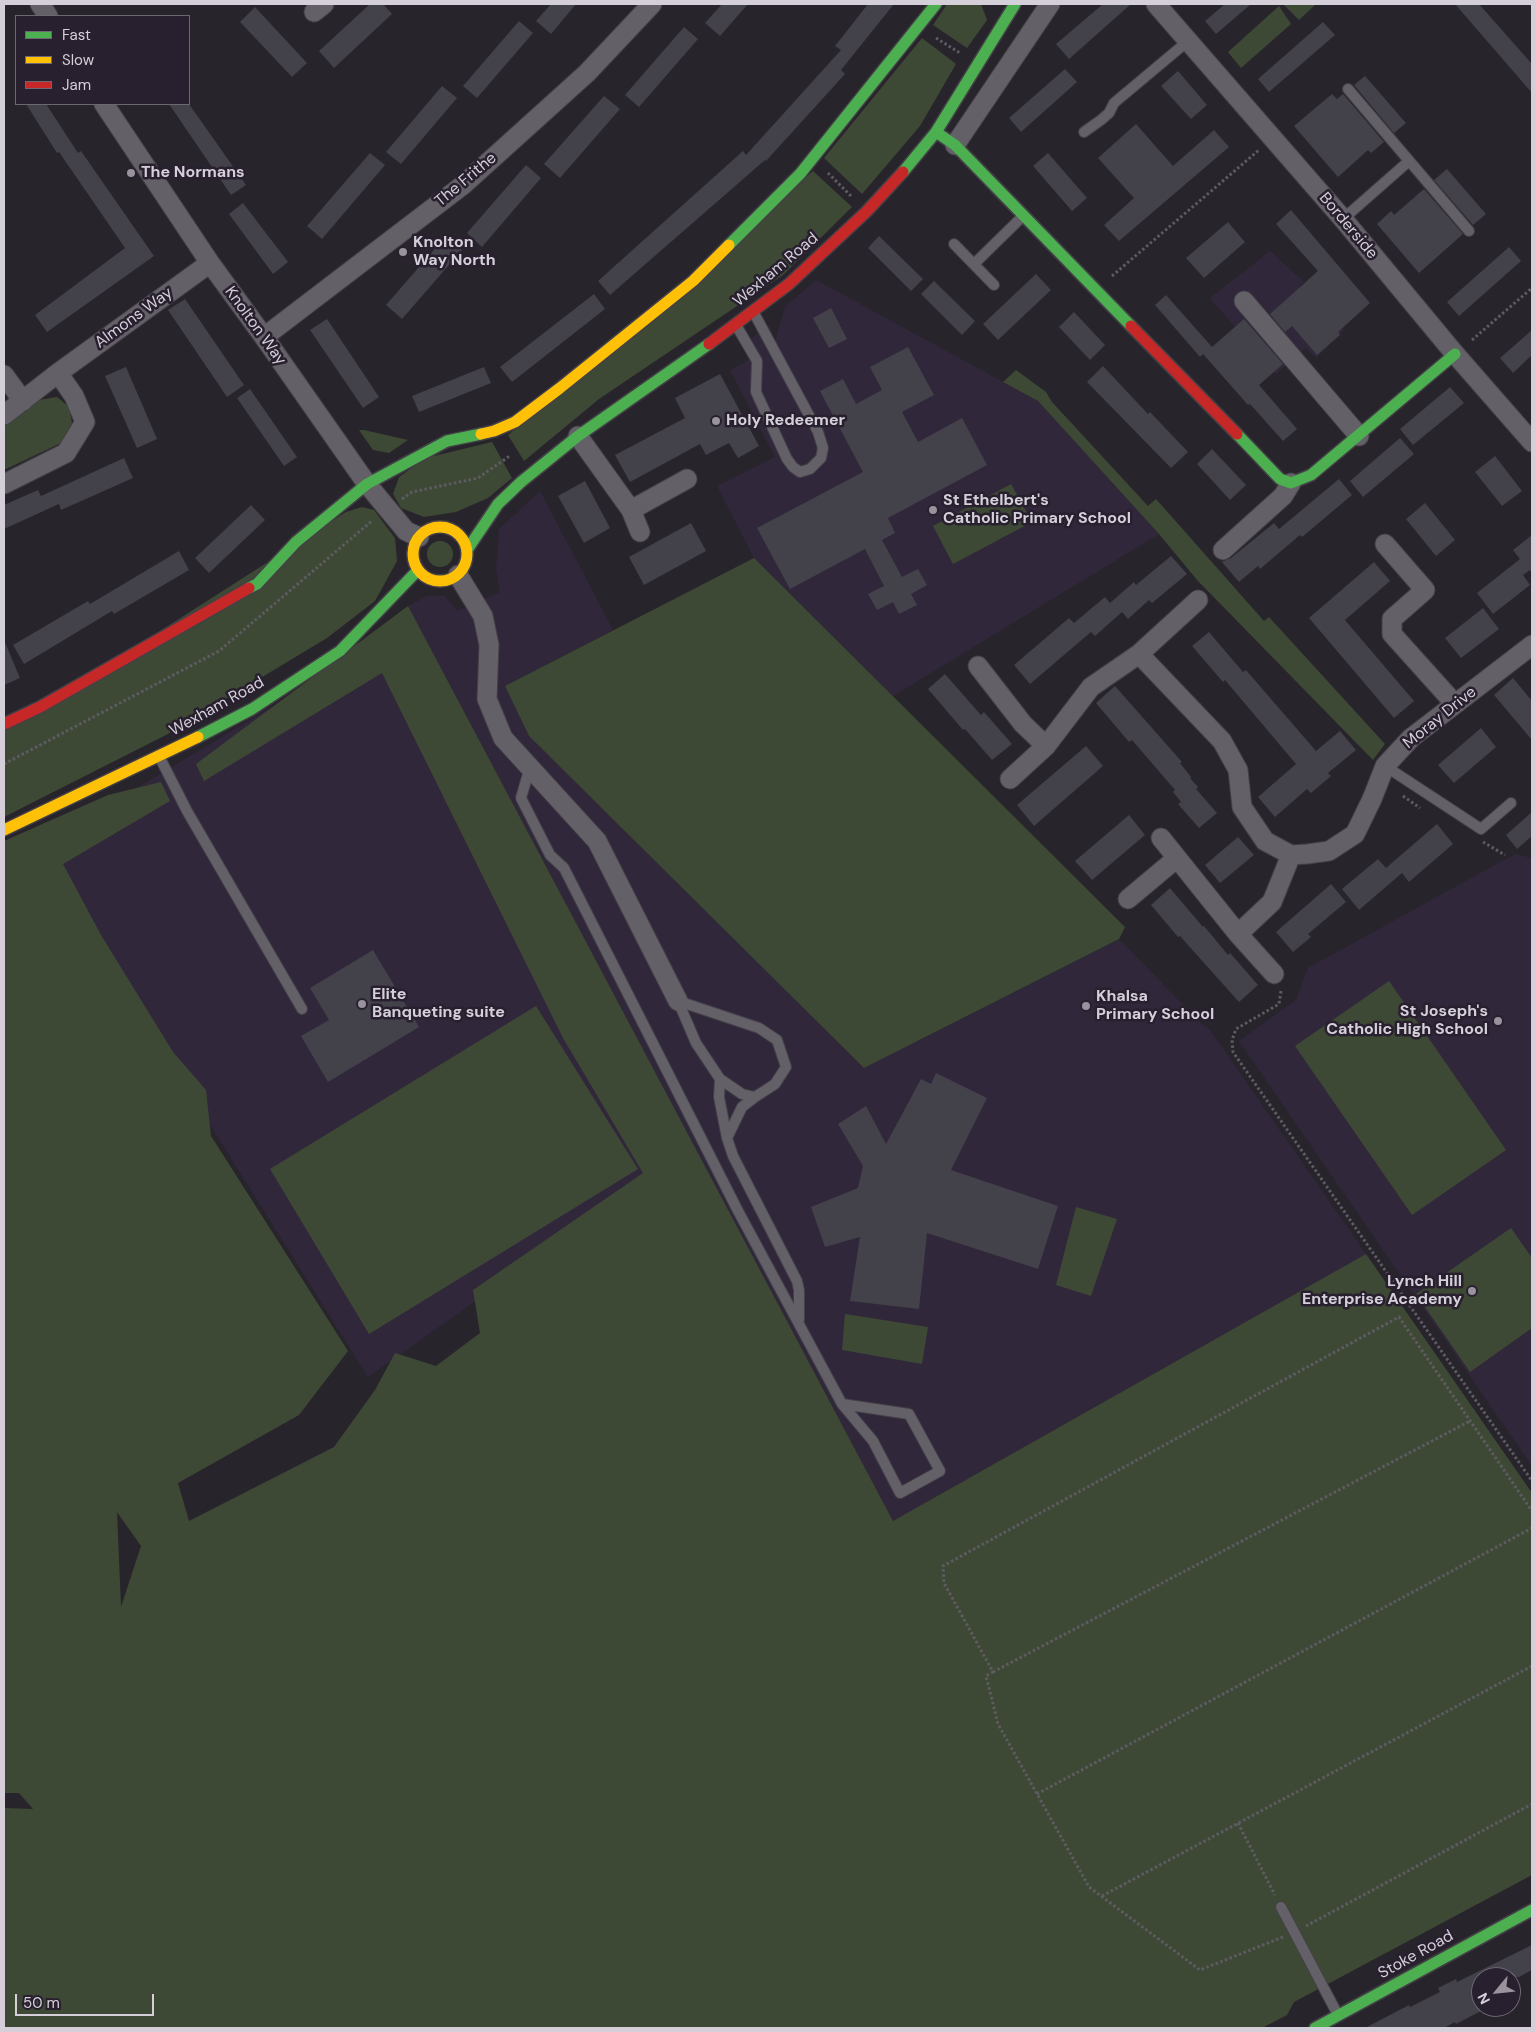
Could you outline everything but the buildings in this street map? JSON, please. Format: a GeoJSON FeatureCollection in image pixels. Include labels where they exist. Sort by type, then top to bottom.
{"type":"FeatureCollection","features":[{"type":"Feature","properties":{"kind":"street","name":"The Frithe"},"geometry":{"type":"LineString","coordinates":[[264,337],[463,185],[587,73],[652,4]]}},
{"type":"Feature","properties":{"kind":"street"},"geometry":{"type":"LineString","coordinates":[[4,724],[40,707],[257,584],[296,542],[367,484],[447,441],[494,431],[515,422],[560,388],[693,282],[800,174],[936,4]]}},
{"type":"Feature","properties":{"kind":"street"},"geometry":{"type":"LineString","coordinates":[[955,145],[1050,4]]}},
{"type":"Feature","properties":{"kind":"street","name":"Wexham Road"},"geometry":{"type":"LineString","coordinates":[[467,550],[498,504],[521,482],[578,436],[736,325],[789,284],[867,211],[904,171],[936,132],[1011,5]]}},
{"type":"Feature","properties":{"kind":"street","name":"Borderside"},"geometry":{"type":"LineString","coordinates":[[1160,5],[1188,41],[1343,219],[1455,354]]}},
{"type":"Feature","properties":{"kind":"street","name":"Knolton Way"},"geometry":{"type":"LineString","coordinates":[[105,105],[210,263],[367,484],[406,531],[419,537]]}},
{"type":"Feature","properties":{"kind":"street"},"geometry":{"type":"LineString","coordinates":[[936,132],[955,145],[1280,479],[1291,484]]}},
{"type":"Feature","properties":{"kind":"street","name":"Almons Way"},"geometry":{"type":"LineString","coordinates":[[4,415],[58,373],[210,263]]}},
{"type":"Feature","properties":{"kind":"street"},"geometry":{"type":"LineString","coordinates":[[1244,301],[1359,436]]}},
{"type":"Feature","properties":{"kind":"street"},"geometry":{"type":"LineString","coordinates":[[1224,550],[1283,496],[1291,484],[1311,475],[1455,354],[1532,442]]}},
{"type":"Feature","properties":{"kind":"street"},"geometry":{"type":"LineString","coordinates":[[4,484],[66,453],[85,422],[74,396],[58,373]]}},
{"type":"Feature","properties":{"kind":"street"},"geometry":{"type":"LineString","coordinates":[[4,375],[23,401]]}},
{"type":"Feature","properties":{"kind":"street"},"geometry":{"type":"LineString","coordinates":[[578,436],[631,510],[640,532]]}},
{"type":"Feature","properties":{"kind":"street"},"geometry":{"type":"LineString","coordinates":[[631,510],[687,480]]}},
{"type":"Feature","properties":{"kind":"street","name":"Wexham Road"},"geometry":{"type":"LineString","coordinates":[[482,510],[498,504]]}},
{"type":"Feature","properties":{"kind":"street"},"geometry":{"type":"LineString","coordinates":[[442,527],[459,534],[467,550],[467,559],[458,575],[441,581],[432,580],[418,570],[412,553],[414,544],[425,531],[442,527],[458,520]]}},
{"type":"Feature","properties":{"kind":"street"},"geometry":{"type":"LineString","coordinates":[[1385,544],[1425,590],[1392,619],[1392,634],[1454,704]]}},
{"type":"Feature","properties":{"kind":"street","name":"Wexham Road"},"geometry":{"type":"LineString","coordinates":[[4,830],[159,757],[252,709],[340,651],[418,570]]}},
{"type":"Feature","properties":{"kind":"street"},"geometry":{"type":"LineString","coordinates":[[458,575],[483,616],[489,645],[487,699],[503,738],[597,840],[678,1001]]}},
{"type":"Feature","properties":{"kind":"street"},"geometry":{"type":"LineString","coordinates":[[1010,778],[1046,746],[1091,687],[1139,654],[1198,600]]}},
{"type":"Feature","properties":{"kind":"street","name":"Moray Drive"},"geometry":{"type":"LineString","coordinates":[[1291,855],[1329,850],[1355,834],[1385,766],[1411,738],[1454,704],[1531,650]]}},
{"type":"Feature","properties":{"kind":"street"},"geometry":{"type":"LineString","coordinates":[[1139,654],[1222,741],[1238,770],[1242,808],[1265,841],[1291,855],[1272,902],[1238,934]]}},
{"type":"Feature","properties":{"kind":"street"},"geometry":{"type":"LineString","coordinates":[[978,666],[1024,724],[1046,746]]}},
{"type":"Feature","properties":{"kind":"street"},"geometry":{"type":"LineString","coordinates":[[1161,838],[1238,934],[1274,974]]}},
{"type":"Feature","properties":{"kind":"street"},"geometry":{"type":"LineString","coordinates":[[1128,899],[1177,858]]}},
{"type":"Feature","properties":{"kind":"street","name":"Stoke Road"},"geometry":{"type":"LineString","coordinates":[[1315,2028],[1532,1910]]}},
{"type":"Feature","properties":{"kind":"lane"},"geometry":{"type":"LineString","coordinates":[[1084,132],[1109,113],[1114,104],[1188,41]]}},
{"type":"Feature","properties":{"kind":"lane"},"geometry":{"type":"LineString","coordinates":[[1348,89],[1469,231]]}},
{"type":"Feature","properties":{"kind":"lane"},"geometry":{"type":"LineString","coordinates":[[1343,219],[1409,161]]}},
{"type":"Feature","properties":{"kind":"lane"},"geometry":{"type":"LineString","coordinates":[[974,264],[1024,216]]}},
{"type":"Feature","properties":{"kind":"lane"},"geometry":{"type":"LineString","coordinates":[[954,244],[994,285]]}},
{"type":"Feature","properties":{"kind":"lane"},"geometry":{"type":"LineString","coordinates":[[736,325],[758,361],[756,392],[786,459],[800,472],[810,469],[821,458],[823,448],[818,432],[753,312]]}},
{"type":"Feature","properties":{"kind":"lane"},"geometry":{"type":"LineString","coordinates":[[159,757],[187,811],[302,1009]]}},
{"type":"Feature","properties":{"kind":"lane"},"geometry":{"type":"LineString","coordinates":[[1385,766],[1481,829],[1511,803]]}},
{"type":"Feature","properties":{"kind":"lane"},"geometry":{"type":"LineString","coordinates":[[530,767],[521,798],[550,854],[564,868],[737,1209],[842,1404],[873,1441],[900,1492],[940,1471],[908,1414],[842,1404]]}},
{"type":"Feature","properties":{"kind":"lane"},"geometry":{"type":"LineString","coordinates":[[678,1001],[696,1043],[720,1078],[742,1094],[755,1097]]}},
{"type":"Feature","properties":{"kind":"lane"},"geometry":{"type":"LineString","coordinates":[[678,1001],[759,1028],[777,1040],[786,1067],[775,1084],[742,1108],[727,1138]]}},
{"type":"Feature","properties":{"kind":"lane"},"geometry":{"type":"LineString","coordinates":[[720,1078],[719,1098],[727,1138],[733,1156],[797,1281],[799,1290],[798,1322]]}},
{"type":"Feature","properties":{"kind":"lane"},"geometry":{"type":"LineString","coordinates":[[1281,1907],[1339,2015]]}},
{"type":"Feature","properties":{"kind":"path"},"geometry":{"type":"LineString","coordinates":[[919,27],[977,65]]}},
{"type":"Feature","properties":{"kind":"path"},"geometry":{"type":"LineString","coordinates":[[1096,291],[1273,138]]}},
{"type":"Feature","properties":{"kind":"path"},"geometry":{"type":"LineString","coordinates":[[813,158],[867,211]]}},
{"type":"Feature","properties":{"kind":"path"},"geometry":{"type":"LineString","coordinates":[[1455,354],[1532,288]]}},
{"type":"Feature","properties":{"kind":"path"},"geometry":{"type":"LineString","coordinates":[[398,501],[412,492],[478,478],[511,455]]}},
{"type":"Feature","properties":{"kind":"path"},"geometry":{"type":"LineString","coordinates":[[4,764],[219,651],[376,518]]}},
{"type":"Feature","properties":{"kind":"path"},"geometry":{"type":"LineString","coordinates":[[1274,974],[1282,993],[1280,1004],[1236,1029],[1232,1040],[1233,1052],[1532,1481]]}},
{"type":"Feature","properties":{"kind":"path"},"geometry":{"type":"LineString","coordinates":[[993,1672],[944,1583],[942,1566],[1399,1317],[1532,1511]]}},
{"type":"Feature","properties":{"kind":"path"},"geometry":{"type":"LineString","coordinates":[[1470,1421],[986,1676],[998,1724],[1089,1887],[1200,1970],[1295,1932],[1532,1804]]}},
{"type":"Feature","properties":{"kind":"path"},"geometry":{"type":"LineString","coordinates":[[1037,1794],[1532,1528]]}},
{"type":"Feature","properties":{"kind":"path"},"geometry":{"type":"LineString","coordinates":[[1102,1896],[1532,1666]]}},
{"type":"Feature","properties":{"kind":"path"},"geometry":{"type":"LineString","coordinates":[[1238,1823],[1281,1907]]}},
{"type":"Feature","properties":{"kind":"shaded area"},"geometry":{"type":"Polygon","coordinates":[[[1270,251],[1304,282],[1300,285],[1344,330],[1316,358],[1306,348],[1276,374],[1210,298],[1270,251]]]}},
{"type":"Feature","properties":{"kind":"shaded area","name":"St Ethelbert's Catholic Primary School"},"geometry":{"type":"Polygon","coordinates":[[[816,280],[1038,401],[1159,534],[893,696],[754,558],[717,486],[775,457],[730,370],[755,357],[758,351],[752,344],[746,342],[770,325],[775,341],[785,307],[816,280]]]}},
{"type":"Feature","properties":{"kind":"shaded area","name":"Khalsa Primary School"},"geometry":{"type":"Polygon","coordinates":[[[540,491],[613,630],[505,686],[529,736],[864,1068],[1119,939],[1210,1030],[1366,1254],[893,1521],[408,606],[427,596],[445,596],[457,611],[500,592],[496,569],[499,529],[540,491]]]}},
{"type":"Feature","properties":{"kind":"shaded area"},"geometry":{"type":"Polygon","coordinates":[[[398,631],[661,1170],[368,1377],[37,848],[398,631]]]}},
{"type":"Feature","properties":{"kind":"shaded area","name":"Lynch Hill Enterprise Academy"},"geometry":{"type":"Polygon","coordinates":[[[1515,854],[1532,858],[1532,1466],[1239,1041],[1296,1000],[1308,968],[1515,854]]]}},
{"type":"Feature","properties":{"kind":"green space"},"geometry":{"type":"Polygon","coordinates":[[[947,4],[981,4],[987,20],[967,48],[933,25],[947,4]]]}},
{"type":"Feature","properties":{"kind":"green space"},"geometry":{"type":"Polygon","coordinates":[[[1283,4],[1316,4],[1299,20],[1283,4]]]}},
{"type":"Feature","properties":{"kind":"green space"},"geometry":{"type":"Polygon","coordinates":[[[1279,6],[1291,24],[1241,68],[1228,52],[1279,6]]]}},
{"type":"Feature","properties":{"kind":"green space"},"geometry":{"type":"Polygon","coordinates":[[[922,38],[956,64],[920,126],[862,194],[824,158],[922,38]]]}},
{"type":"Feature","properties":{"kind":"green space"},"geometry":{"type":"Polygon","coordinates":[[[813,171],[852,207],[783,275],[599,399],[524,461],[508,435],[813,171]]]}},
{"type":"Feature","properties":{"kind":"green space"},"geometry":{"type":"Polygon","coordinates":[[[1016,370],[1046,392],[1052,402],[1148,506],[1156,499],[1264,621],[1269,617],[1385,744],[1373,760],[1198,581],[1159,534],[1038,401],[1003,382],[1016,370]]]}},
{"type":"Feature","properties":{"kind":"green space"},"geometry":{"type":"Polygon","coordinates":[[[57,397],[69,407],[72,423],[61,443],[4,470],[4,426],[39,400],[57,397]]]}},
{"type":"Feature","properties":{"kind":"green space"},"geometry":{"type":"Polygon","coordinates":[[[359,430],[408,440],[389,453],[373,450],[359,430]]]}},
{"type":"Feature","properties":{"kind":"green space"},"geometry":{"type":"Polygon","coordinates":[[[492,442],[512,478],[488,498],[456,512],[424,517],[401,508],[393,494],[399,477],[426,458],[492,442]]]}},
{"type":"Feature","properties":{"kind":"green space"},"geometry":{"type":"Polygon","coordinates":[[[1011,484],[1032,522],[953,564],[933,526],[1011,484]]]}},
{"type":"Feature","properties":{"kind":"green space"},"geometry":{"type":"Polygon","coordinates":[[[362,507],[374,510],[395,538],[397,561],[375,601],[327,638],[166,735],[4,817],[4,731],[346,512],[362,507]]]}},
{"type":"Feature","properties":{"kind":"green space"},"geometry":{"type":"Polygon","coordinates":[[[440,541],[449,545],[453,554],[449,563],[440,567],[431,563],[427,554],[431,545],[440,541]]]}},
{"type":"Feature","properties":{"kind":"green space"},"geometry":{"type":"Polygon","coordinates":[[[754,558],[1125,927],[1119,939],[864,1068],[529,736],[505,686],[754,558]]]}},
{"type":"Feature","properties":{"kind":"green space"},"geometry":{"type":"Polygon","coordinates":[[[408,606],[893,1521],[1366,1254],[1532,1493],[1532,1875],[1294,2002],[1287,2015],[1262,2028],[4,2028],[4,1808],[33,1809],[19,1793],[4,1793],[4,841],[108,795],[161,782],[170,801],[63,864],[101,935],[173,1052],[206,1090],[211,1136],[348,1351],[299,1415],[178,1483],[189,1521],[334,1447],[375,1390],[395,1353],[436,1366],[480,1333],[473,1290],[643,1173],[563,1038],[382,673],[204,781],[196,764],[408,606]],[[117,1512],[121,1607],[141,1546],[117,1512]]]}},
{"type":"Feature","properties":{"kind":"green space"},"geometry":{"type":"Polygon","coordinates":[[[1389,981],[1506,1150],[1412,1215],[1295,1046],[1389,981]]]}},
{"type":"Feature","properties":{"kind":"green space"},"geometry":{"type":"Polygon","coordinates":[[[536,1006],[638,1169],[369,1334],[270,1169],[536,1006]]]}},
{"type":"Feature","properties":{"kind":"green space"},"geometry":{"type":"Polygon","coordinates":[[[1076,1207],[1117,1219],[1091,1296],[1056,1285],[1076,1207]]]}},
{"type":"Feature","properties":{"kind":"green space"},"geometry":{"type":"Polygon","coordinates":[[[1511,1228],[1532,1258],[1532,1328],[1470,1372],[1416,1294],[1511,1228]]]}},
{"type":"Feature","properties":{"kind":"green space"},"geometry":{"type":"Polygon","coordinates":[[[845,1314],[928,1327],[922,1364],[842,1350],[845,1314]]]}},
{"type":"Feature","properties":{"kind":"traffic: fast"},"geometry":{"type":"LineString","coordinates":[[729,245],[800,174],[936,4]]}},
{"type":"Feature","properties":{"kind":"traffic: fast"},"geometry":{"type":"LineString","coordinates":[[903,172],[936,132],[1015,4]]}},
{"type":"Feature","properties":{"kind":"traffic: fast"},"geometry":{"type":"LineString","coordinates":[[936,132],[955,145],[1131,326]]}},
{"type":"Feature","properties":{"kind":"traffic: fast"},"geometry":{"type":"LineString","coordinates":[[467,550],[498,504],[521,482],[578,436],[709,344]]}},
{"type":"Feature","properties":{"kind":"traffic: fast"},"geometry":{"type":"LineString","coordinates":[[1237,434],[1280,479],[1291,483],[1311,475],[1455,354]]}},
{"type":"Feature","properties":{"kind":"traffic: fast"},"geometry":{"type":"LineString","coordinates":[[249,588],[257,584],[296,542],[367,484],[447,441],[481,434]]}},
{"type":"Feature","properties":{"kind":"traffic: fast"},"geometry":{"type":"LineString","coordinates":[[198,737],[252,709],[340,651],[418,570]]}},
{"type":"Feature","properties":{"kind":"traffic: fast"},"geometry":{"type":"LineString","coordinates":[[1315,2028],[1532,1910]]}},
{"type":"Feature","properties":{"kind":"traffic: slow"},"geometry":{"type":"LineString","coordinates":[[481,434],[515,422],[560,388],[693,281],[729,245]]}},
{"type":"Feature","properties":{"kind":"traffic: slow"},"geometry":{"type":"LineString","coordinates":[[435,527],[445,527],[459,535],[465,544],[467,554],[465,564],[459,573],[445,581],[435,581],[425,576],[418,569],[413,559],[413,549],[418,539],[425,532],[435,527]]}},
{"type":"Feature","properties":{"kind":"traffic: slow"},"geometry":{"type":"LineString","coordinates":[[4,830],[198,737]]}},
{"type":"Feature","properties":{"kind":"traffic: jam"},"geometry":{"type":"LineString","coordinates":[[709,344],[789,284],[867,211],[903,172]]}},
{"type":"Feature","properties":{"kind":"traffic: jam"},"geometry":{"type":"LineString","coordinates":[[1131,326],[1237,434]]}},
{"type":"Feature","properties":{"kind":"traffic: jam"},"geometry":{"type":"LineString","coordinates":[[4,724],[40,707],[249,588]]}},
{"type":"Feature","properties":{"kind":"place","name":"The Normans"},"geometry":{"type":"Point","coordinates":[131,173]}},
{"type":"Feature","properties":{"kind":"place","name":"Knolton Way North"},"geometry":{"type":"Point","coordinates":[403,252]}},
{"type":"Feature","properties":{"kind":"place","name":"Holy Redeemer"},"geometry":{"type":"Point","coordinates":[716,421]}},
{"type":"Feature","properties":{"kind":"place","name":"St Ethelbert's Catholic Primary School"},"geometry":{"type":"Point","coordinates":[933,510]}},
{"type":"Feature","properties":{"kind":"place","name":"Elite Banqueting suite"},"geometry":{"type":"Point","coordinates":[362,1004]}},
{"type":"Feature","properties":{"kind":"place","name":"Khalsa Primary School"},"geometry":{"type":"Point","coordinates":[1086,1006]}},
{"type":"Feature","properties":{"kind":"place","name":"St Joseph's Catholic High School"},"geometry":{"type":"Point","coordinates":[1498,1021]}},
{"type":"Feature","properties":{"kind":"place","name":"Lynch Hill Enterprise Academy"},"geometry":{"type":"Point","coordinates":[1472,1291]}}]}
